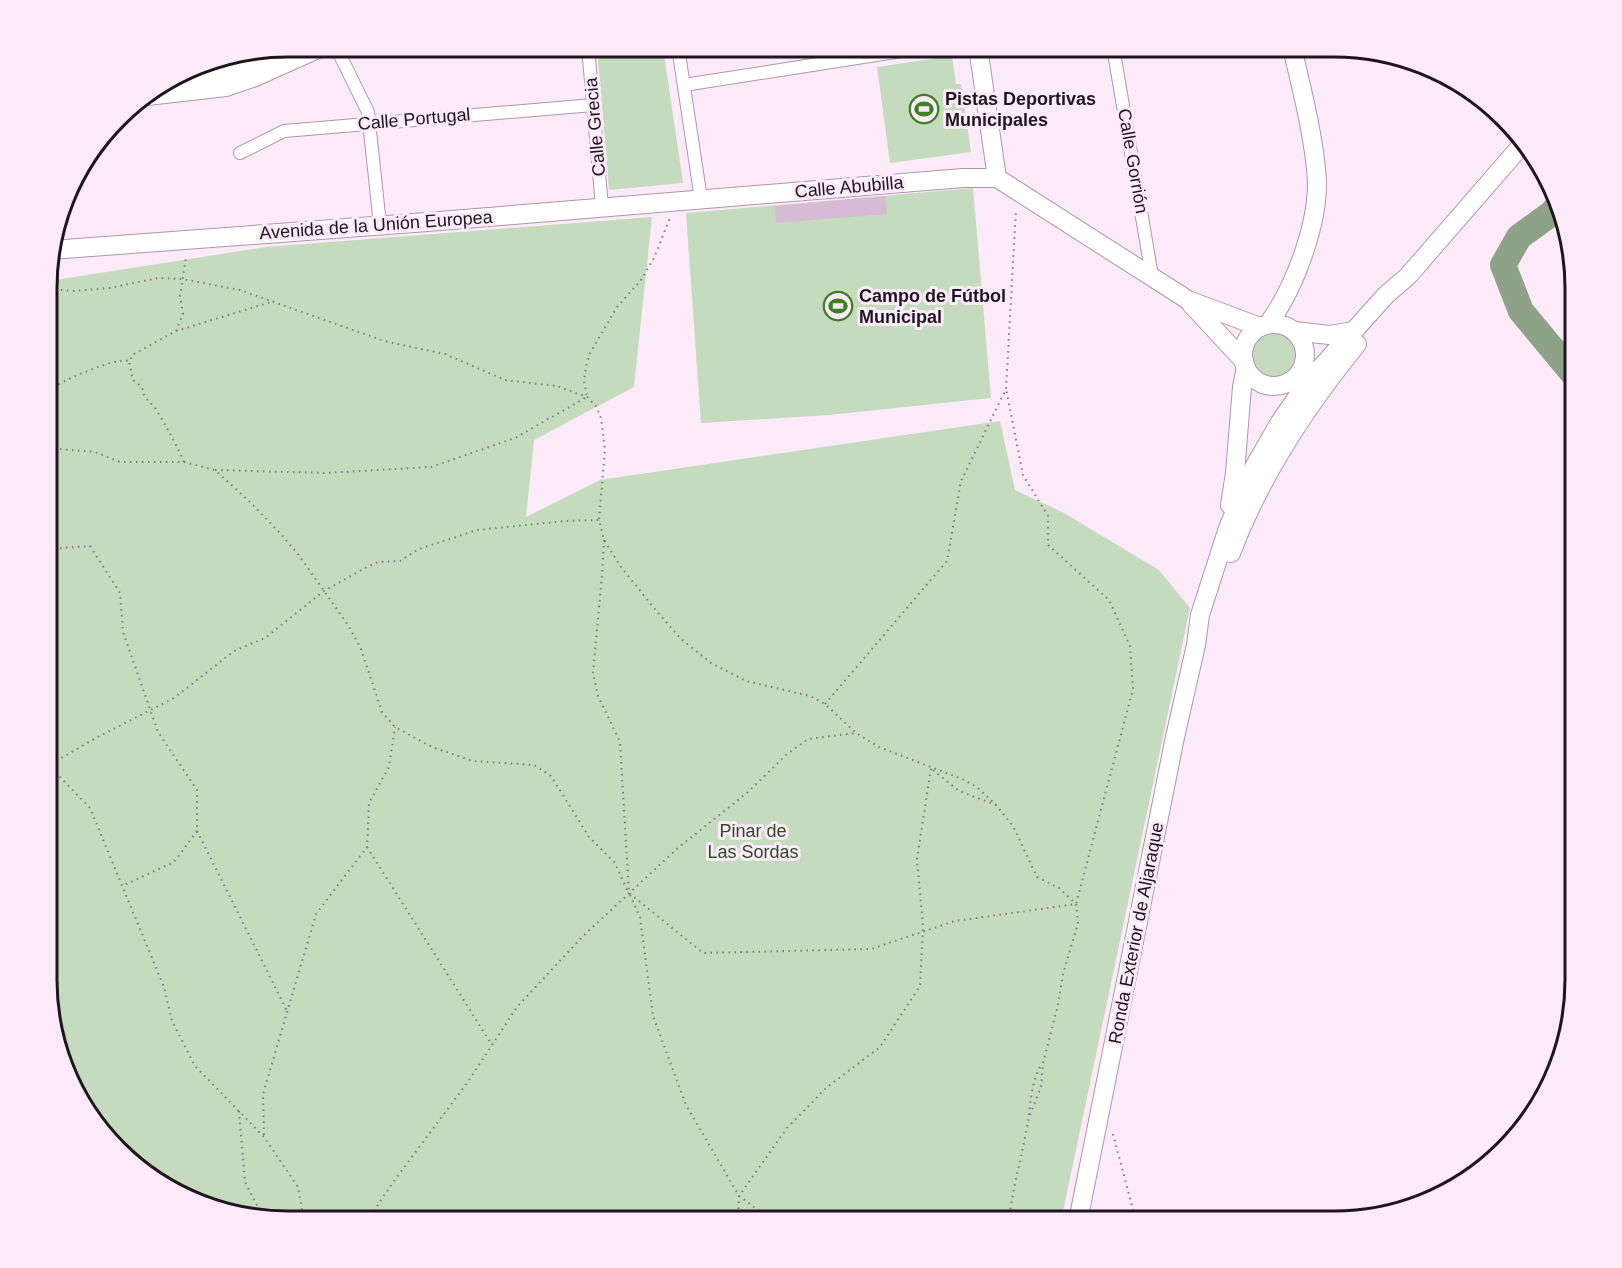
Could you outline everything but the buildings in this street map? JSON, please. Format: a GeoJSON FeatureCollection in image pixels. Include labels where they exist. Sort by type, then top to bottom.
{"type":"FeatureCollection","features":[{"type":"Feature","properties":{"kind":"street"},"geometry":{"type":"LineString","coordinates":[[163,94],[226,87],[255,77],[298,57]]}},
{"type":"Feature","properties":{"kind":"street"},"geometry":{"type":"LineString","coordinates":[[341,57],[368,112],[380,225]]}},
{"type":"Feature","properties":{"kind":"street","name":"Calle Grecia"},"geometry":{"type":"LineString","coordinates":[[589,57],[602,207]]}},
{"type":"Feature","properties":{"kind":"street"},"geometry":{"type":"LineString","coordinates":[[680,57],[701,199]]}},
{"type":"Feature","properties":{"kind":"street"},"geometry":{"type":"LineString","coordinates":[[684,85],[863,57]]}},
{"type":"Feature","properties":{"kind":"street"},"geometry":{"type":"LineString","coordinates":[[980,57],[998,178],[1188,300],[1245,364],[1251,375],[1266,385],[1284,384],[1303,379],[1312,383],[1340,365]]}},
{"type":"Feature","properties":{"kind":"street","name":"Calle Gorrión"},"geometry":{"type":"LineString","coordinates":[[1115,57],[1152,276]]}},
{"type":"Feature","properties":{"kind":"street"},"geometry":{"type":"LineString","coordinates":[[1228,528],[1245,364],[1243,351],[1246,341],[1252,333],[1264,325],[1290,286],[1312,221],[1317,171],[1294,57]]}},
{"type":"Feature","properties":{"kind":"street"},"geometry":{"type":"LineString","coordinates":[[195,77],[231,71],[261,59]]}},
{"type":"Feature","properties":{"kind":"street","name":"Calle Portugal"},"geometry":{"type":"LineString","coordinates":[[240,153],[284,131],[593,105]]}},
{"type":"Feature","properties":{"kind":"street","name":"Ronda Exterior de Aljaraque"},"geometry":{"type":"LineString","coordinates":[[1196,645],[1238,534],[1265,478],[1317,395],[1408,276],[1518,149]]}},
{"type":"Feature","properties":{"kind":"street","name":"Calle Abubilla"},"geometry":{"type":"LineString","coordinates":[[701,199],[963,178],[998,178]]}},
{"type":"Feature","properties":{"kind":"street","name":"Avenida de la Unión Europea"},"geometry":{"type":"LineString","coordinates":[[60,249],[701,199]]}},
{"type":"Feature","properties":{"kind":"street","name":"Ronda Exterior de Aljaraque"},"geometry":{"type":"LineString","coordinates":[[1080,1211],[1196,645],[1200,615],[1228,528],[1253,469],[1303,379],[1354,331],[1386,295],[1408,276]]}},
{"type":"Feature","properties":{"kind":"street"},"geometry":{"type":"LineString","coordinates":[[1284,446],[1286,426],[1304,399],[1304,347],[1293,330],[1289,307],[1290,286]]}},
{"type":"Feature","properties":{"kind":"street"},"geometry":{"type":"LineString","coordinates":[[1188,300],[1264,325],[1284,325],[1293,330],[1329,335],[1354,331]]}},
{"type":"Feature","properties":{"kind":"path"},"geometry":{"type":"LineString","coordinates":[[1010,1211],[1012,1192],[1030,1115],[1041,1087],[1043,1063],[1058,1005],[1063,974],[1078,924],[1076,904],[1133,689],[1130,646],[1109,600],[1048,545],[1048,516],[1023,475],[1006,389],[1017,191]]}},
{"type":"Feature","properties":{"kind":"path"},"geometry":{"type":"LineString","coordinates":[[587,397],[584,381],[590,352],[617,307],[642,280],[673,213]]}},
{"type":"Feature","properties":{"kind":"path"},"geometry":{"type":"LineString","coordinates":[[176,331],[183,314],[180,296],[187,254],[184,239]]}},
{"type":"Feature","properties":{"kind":"path"},"geometry":{"type":"LineString","coordinates":[[57,290],[73,291],[110,288],[158,278],[182,279],[240,290],[384,341],[445,354],[505,380],[557,386],[587,397],[596,406],[601,418],[605,450],[599,520],[603,540],[602,575],[593,673],[598,696],[620,742],[629,893],[703,953],[871,949],[955,921],[1076,904]]}},
{"type":"Feature","properties":{"kind":"path"},"geometry":{"type":"LineString","coordinates":[[184,462],[155,408],[144,398],[142,387],[133,380],[129,361],[134,354],[176,331],[274,301]]}},
{"type":"Feature","properties":{"kind":"path"},"geometry":{"type":"LineString","coordinates":[[57,384],[113,362],[124,359],[129,361]]}},
{"type":"Feature","properties":{"kind":"path"},"geometry":{"type":"LineString","coordinates":[[825,704],[947,561],[961,481],[1006,389]]}},
{"type":"Feature","properties":{"kind":"path"},"geometry":{"type":"LineString","coordinates":[[57,449],[95,452],[120,462],[184,462],[216,471],[325,472],[430,467],[515,438],[587,397]]}},
{"type":"Feature","properties":{"kind":"path"},"geometry":{"type":"LineString","coordinates":[[216,471],[279,532],[348,625],[362,649],[382,712],[395,727],[432,747],[473,761],[534,765],[551,777],[589,837],[615,864],[640,917],[653,1016],[686,1105],[739,1196],[759,1211]]}},
{"type":"Feature","properties":{"kind":"path"},"geometry":{"type":"LineString","coordinates":[[57,761],[174,698],[234,651],[265,638],[324,591],[378,562],[400,561],[419,549],[477,530],[599,520]]}},
{"type":"Feature","properties":{"kind":"path"},"geometry":{"type":"LineString","coordinates":[[603,540],[621,567],[681,639],[711,663],[746,681],[810,696],[825,704],[856,732],[879,747],[969,783],[996,805],[1012,826],[1037,877],[1059,888],[1076,904]]}},
{"type":"Feature","properties":{"kind":"path"},"geometry":{"type":"LineString","coordinates":[[57,548],[90,546],[120,593],[123,632],[158,732],[197,790],[197,831],[287,1011]]}},
{"type":"Feature","properties":{"kind":"path"},"geometry":{"type":"LineString","coordinates":[[264,1137],[263,1094],[316,914],[367,847],[369,804],[389,767],[395,727]]}},
{"type":"Feature","properties":{"kind":"path"},"geometry":{"type":"LineString","coordinates":[[374,1211],[467,1083],[517,1007],[583,936],[680,846],[747,793],[786,755],[808,739],[856,732]]}},
{"type":"Feature","properties":{"kind":"path"},"geometry":{"type":"LineString","coordinates":[[931,768],[959,790],[996,805]]}},
{"type":"Feature","properties":{"kind":"path"},"geometry":{"type":"LineString","coordinates":[[738,1211],[739,1196],[787,1128],[826,1088],[880,1047],[920,986],[923,932],[917,859],[931,768]]}},
{"type":"Feature","properties":{"kind":"path"},"geometry":{"type":"LineString","coordinates":[[57,774],[90,808],[164,987],[172,1021],[195,1066],[264,1137],[298,1187],[302,1211]]}},
{"type":"Feature","properties":{"kind":"path"},"geometry":{"type":"LineString","coordinates":[[122,886],[174,862],[197,831]]}},
{"type":"Feature","properties":{"kind":"path"},"geometry":{"type":"LineString","coordinates":[[367,847],[492,1045]]}},
{"type":"Feature","properties":{"kind":"path"},"geometry":{"type":"LineString","coordinates":[[1030,1115],[1032,1086],[1043,1063]]}},
{"type":"Feature","properties":{"kind":"path"},"geometry":{"type":"LineString","coordinates":[[239,1111],[245,1182],[259,1209]]}},
{"type":"Feature","properties":{"kind":"path"},"geometry":{"type":"LineString","coordinates":[[1112,1131],[1134,1211]]}},
{"type":"Feature","properties":{"kind":"green space"},"geometry":{"type":"Polygon","coordinates":[[[598,57],[664,57],[683,183],[609,190],[598,57]]]}},
{"type":"Feature","properties":{"kind":"green space","name":"Pistas Deportivas Municipales"},"geometry":{"type":"Polygon","coordinates":[[[952,57],[956,84],[961,84],[971,152],[890,163],[877,67],[952,57]]]}},
{"type":"Feature","properties":{"kind":"green space","name":"Campo de Fútbol Municipal"},"geometry":{"type":"Polygon","coordinates":[[[973,188],[991,398],[829,415],[701,423],[686,213],[973,188]]]}},
{"type":"Feature","properties":{"kind":"green space","name":"Pinar de Las Sordas"},"geometry":{"type":"Polygon","coordinates":[[[652,217],[634,387],[534,440],[526,517],[600,480],[1000,421],[1015,490],[1064,513],[1159,570],[1190,608],[1063,1211],[273,1211],[228,1203],[186,1187],[147,1163],[114,1132],[88,1096],[75,1069],[61,1025],[57,995],[57,280],[266,247],[652,217]]]}},
{"type":"Feature","properties":{"kind":"green space"},"geometry":{"type":"Polygon","coordinates":[[[1274,331],[1290,338],[1297,354],[1290,370],[1274,377],[1258,370],[1251,354],[1258,338],[1274,331]]]}},
{"type":"Feature","properties":{"kind":"waterway"},"geometry":{"type":"LineString","coordinates":[[1552,212],[1519,237],[1503,265],[1521,311],[1565,364]]}},
{"type":"Feature","properties":{"kind":"place","name":"Pistas Deportivas Municipales"},"geometry":{"type":"Point","coordinates":[924,109]}},
{"type":"Feature","properties":{"kind":"place","name":"Campo de Fútbol Municipal"},"geometry":{"type":"Point","coordinates":[838,306]}}]}
